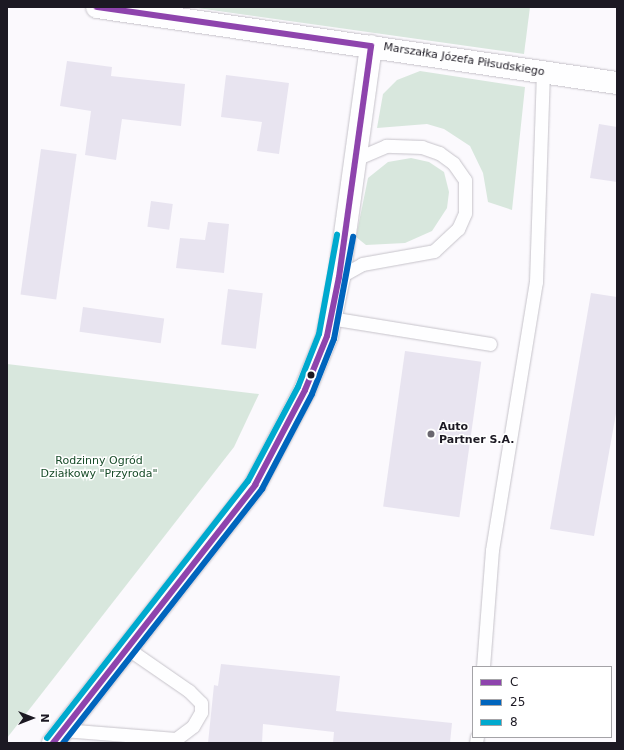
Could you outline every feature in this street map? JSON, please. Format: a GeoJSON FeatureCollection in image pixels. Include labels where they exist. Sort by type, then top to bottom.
{"type":"FeatureCollection","features":[{"type":"Feature","properties":{"kind":"street","name":"Marszałka Józefa Piłsudskiego"},"geometry":{"type":"LineString","coordinates":[[97,7],[617,83]]}},
{"type":"Feature","properties":{"kind":"street"},"geometry":{"type":"LineString","coordinates":[[58,737],[255,485],[312,375],[330,318],[339,277],[371,46]]}},
{"type":"Feature","properties":{"kind":"lane"},"geometry":{"type":"LineString","coordinates":[[483,666],[492,550],[536,282],[543,72]]}},
{"type":"Feature","properties":{"kind":"lane"},"geometry":{"type":"LineString","coordinates":[[339,277],[362,264],[434,250],[458,229],[465,213],[465,180],[454,163],[439,153],[422,147],[386,146],[356,159]]}},
{"type":"Feature","properties":{"kind":"lane"},"geometry":{"type":"LineString","coordinates":[[330,318],[490,344]]}},
{"type":"Feature","properties":{"kind":"lane"},"geometry":{"type":"LineString","coordinates":[[58,737],[176,739],[193,726],[201,712],[201,703],[190,691],[127,648]]}},
{"type":"Feature","properties":{"kind":"green space"},"geometry":{"type":"Polygon","coordinates":[[[190,7],[530,7],[524,54],[190,7]]]}},
{"type":"Feature","properties":{"kind":"green space"},"geometry":{"type":"Polygon","coordinates":[[[420,71],[525,87],[512,210],[488,202],[483,173],[470,146],[444,129],[427,124],[377,128],[383,94],[397,80],[420,71]]]}},
{"type":"Feature","properties":{"kind":"green space"},"geometry":{"type":"Polygon","coordinates":[[[411,158],[429,162],[444,172],[449,192],[447,208],[432,231],[405,243],[366,245],[356,237],[368,178],[388,162],[411,158]]]}},
{"type":"Feature","properties":{"kind":"green space","name":"Rodzinny Ogród Działkowy \"Przyroda\""},"geometry":{"type":"Polygon","coordinates":[[[7,364],[259,394],[234,447],[7,738],[7,364]]]}},
{"type":"Feature","properties":{"kind":"building"},"geometry":{"type":"Polygon","coordinates":[[[67,61],[112,67],[111,76],[185,84],[181,126],[122,119],[116,160],[85,155],[91,111],[60,106],[67,61]]]}},
{"type":"Feature","properties":{"kind":"building"},"geometry":{"type":"Polygon","coordinates":[[[226,75],[289,83],[279,154],[257,151],[262,122],[221,117],[226,75]]]}},
{"type":"Feature","properties":{"kind":"building"},"geometry":{"type":"Polygon","coordinates":[[[599,124],[617,127],[617,182],[590,178],[599,124]]]}},
{"type":"Feature","properties":{"kind":"building"},"geometry":{"type":"Polygon","coordinates":[[[41,149],[77,154],[56,300],[21,295],[41,149]]]}},
{"type":"Feature","properties":{"kind":"building"},"geometry":{"type":"Polygon","coordinates":[[[151,201],[173,204],[169,230],[147,227],[151,201]]]}},
{"type":"Feature","properties":{"kind":"building"},"geometry":{"type":"Polygon","coordinates":[[[208,222],[229,224],[224,273],[176,268],[180,238],[205,240],[208,222]]]}},
{"type":"Feature","properties":{"kind":"building"},"geometry":{"type":"Polygon","coordinates":[[[228,289],[263,293],[256,349],[221,345],[228,289]]]}},
{"type":"Feature","properties":{"kind":"building"},"geometry":{"type":"Polygon","coordinates":[[[591,293],[617,297],[617,408],[594,536],[550,529],[591,293]]]}},
{"type":"Feature","properties":{"kind":"building"},"geometry":{"type":"Polygon","coordinates":[[[83,307],[164,318],[161,343],[80,332],[83,307]]]}},
{"type":"Feature","properties":{"kind":"building","name":"Auto Partner S.A."},"geometry":{"type":"Polygon","coordinates":[[[405,351],[481,362],[459,517],[383,506],[405,351]]]}},
{"type":"Feature","properties":{"kind":"building"},"geometry":{"type":"Polygon","coordinates":[[[221,664],[340,676],[336,711],[452,723],[450,743],[333,743],[334,732],[263,724],[262,743],[208,743],[214,685],[218,686],[221,664]]]}},
{"type":"Feature","properties":{"kind":"transit line","name":"C"},"geometry":{"type":"LineString","coordinates":[[53,743],[255,485],[305,390],[327,336],[339,277],[371,46],[97,7]]}},
{"type":"Feature","properties":{"kind":"transit line","name":"8"},"geometry":{"type":"LineString","coordinates":[[47,738],[248,481],[298,387],[319,334],[337,235]]}},
{"type":"Feature","properties":{"kind":"transit line","name":"25"},"geometry":{"type":"LineString","coordinates":[[63,743],[262,489],[312,394],[334,339],[353,237]]}},
{"type":"Feature","properties":{"kind":"place","name":"Auto Partner S.A."},"geometry":{"type":"Point","coordinates":[431,434]}}]}
